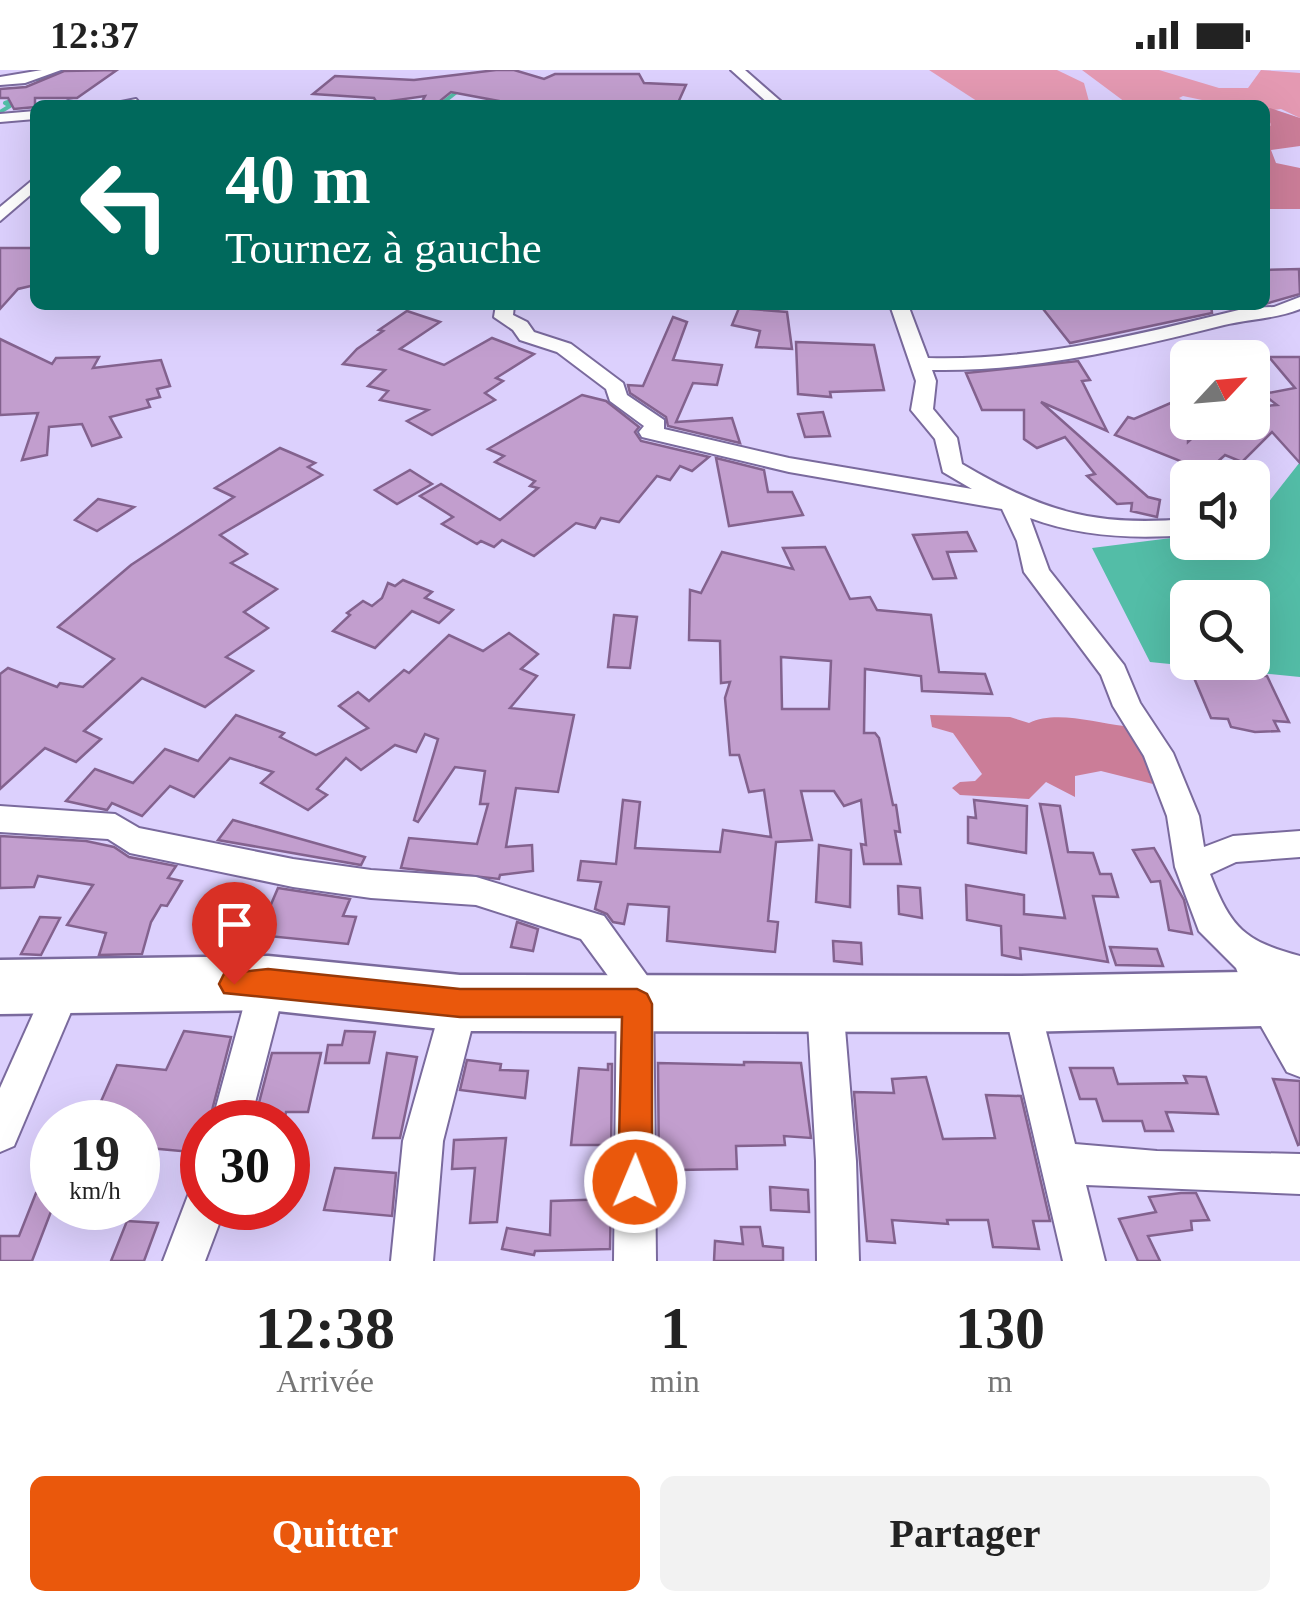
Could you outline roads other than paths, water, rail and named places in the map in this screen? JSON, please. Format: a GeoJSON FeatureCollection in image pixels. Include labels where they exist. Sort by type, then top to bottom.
{"type":"FeatureCollection","features":[{"type":"Feature","properties":{"kind":"highway"},"geometry":{"type":"LineString","coordinates":[[0,987],[268,983],[460,1003],[1021,1004],[1279,982]]}},
{"type":"Feature","properties":{"kind":"street"},"geometry":{"type":"LineString","coordinates":[[0,80],[24,70]]}},
{"type":"Feature","properties":{"kind":"street"},"geometry":{"type":"LineString","coordinates":[[0,80],[32,78],[55,70]]}},
{"type":"Feature","properties":{"kind":"street"},"geometry":{"type":"LineString","coordinates":[[737,70],[772,100]]}},
{"type":"Feature","properties":{"kind":"street"},"geometry":{"type":"LineString","coordinates":[[0,118],[30,115]]}},
{"type":"Feature","properties":{"kind":"street"},"geometry":{"type":"LineString","coordinates":[[3,212],[30,188]]}},
{"type":"Feature","properties":{"kind":"street"},"geometry":{"type":"LineString","coordinates":[[3,212],[30,209]]}},
{"type":"Feature","properties":{"kind":"street"},"geometry":{"type":"LineString","coordinates":[[918,364],[1012,364],[1067,358],[1247,314],[1277,312],[1300,303]]}},
{"type":"Feature","properties":{"kind":"street"},"geometry":{"type":"LineString","coordinates":[[504,310],[503,317],[520,326],[527,336],[556,343],[592,366],[616,387],[616,397],[656,424],[650,432],[788,465],[1011,503],[1055,519],[1105,528],[1170,527]]}},
{"type":"Feature","properties":{"kind":"street"},"geometry":{"type":"LineString","coordinates":[[901,310],[926,380],[922,410],[946,438],[951,467],[1011,503],[1037,572],[1114,672],[1127,706],[1158,753],[1183,816],[1191,867],[1210,920],[1279,982],[1300,1059]]}},
{"type":"Feature","properties":{"kind":"street"},"geometry":{"type":"LineString","coordinates":[[0,818],[114,826],[130,840],[293,873],[476,892],[592,928],[635,984],[635,1261]]}},
{"type":"Feature","properties":{"kind":"street"},"geometry":{"type":"LineString","coordinates":[[1191,867],[1234,848],[1300,844]]}},
{"type":"Feature","properties":{"kind":"street"},"geometry":{"type":"LineString","coordinates":[[237,1100],[268,983]]}},
{"type":"Feature","properties":{"kind":"street"},"geometry":{"type":"LineString","coordinates":[[0,1132],[64,986]]}},
{"type":"Feature","properties":{"kind":"street"},"geometry":{"type":"LineString","coordinates":[[412,1261],[423,1141],[460,1003]]}},
{"type":"Feature","properties":{"kind":"street"},"geometry":{"type":"LineString","coordinates":[[825,1004],[836,1161],[838,1261]]}},
{"type":"Feature","properties":{"kind":"street"},"geometry":{"type":"LineString","coordinates":[[1021,1004],[1084,1261]]}},
{"type":"Feature","properties":{"kind":"street"},"geometry":{"type":"LineString","coordinates":[[1057,1162],[1157,1171],[1300,1174]]}},
{"type":"Feature","properties":{"kind":"street"},"geometry":{"type":"LineString","coordinates":[[184,1261],[196,1230]]}},
{"type":"Feature","properties":{"kind":"waterway"},"geometry":{"type":"LineString","coordinates":[[49,82],[38,80],[64,70]]}},
{"type":"Feature","properties":{"kind":"waterway"},"geometry":{"type":"LineString","coordinates":[[446,100],[459,90]]}},
{"type":"Feature","properties":{"kind":"waterway"},"geometry":{"type":"LineString","coordinates":[[0,119],[9,117],[0,112],[10,106],[5,103],[17,99]]}}]}
